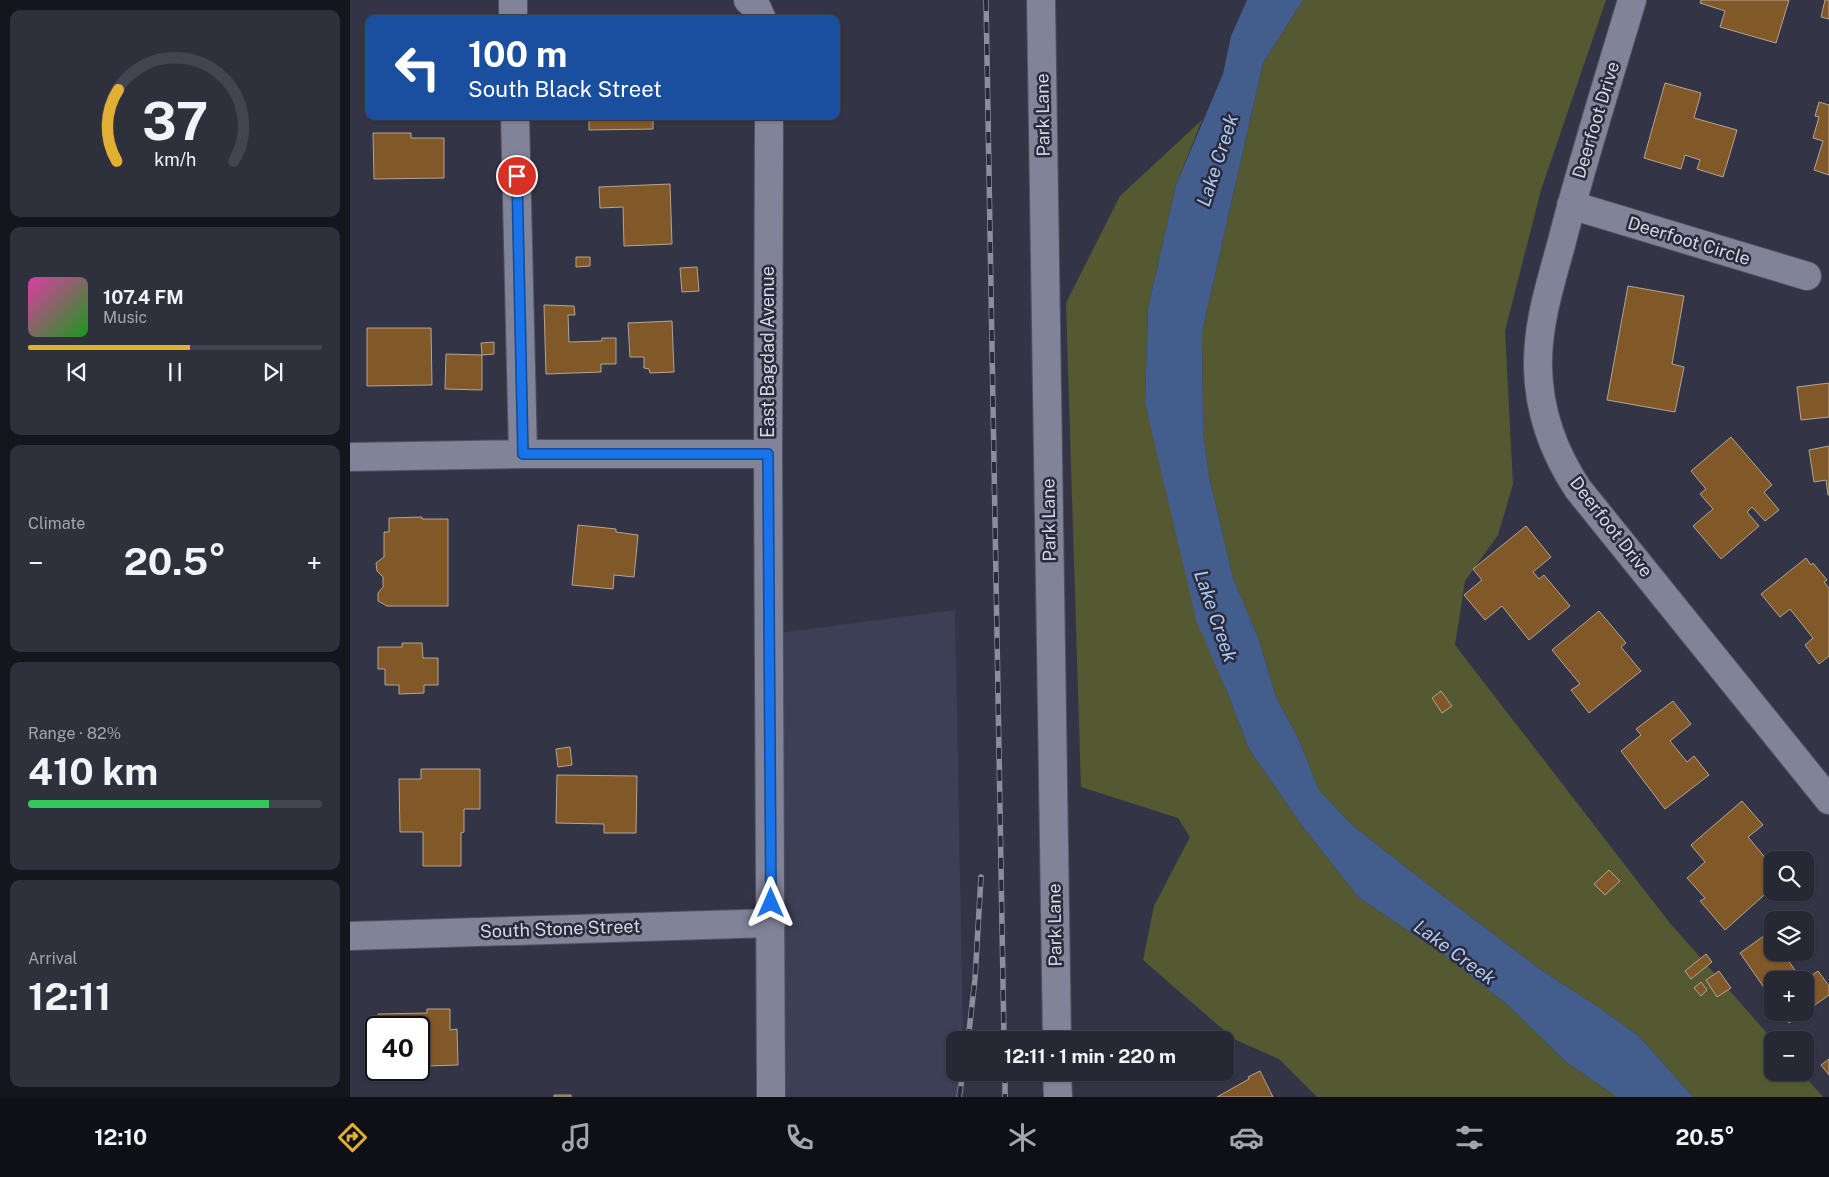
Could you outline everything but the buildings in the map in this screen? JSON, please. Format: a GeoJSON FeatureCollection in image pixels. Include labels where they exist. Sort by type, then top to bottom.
{"type":"FeatureCollection","features":[{"type":"Feature","properties":{"kind":"street"},"geometry":{"type":"LineString","coordinates":[[513,0],[513,15]]}},
{"type":"Feature","properties":{"kind":"street"},"geometry":{"type":"LineString","coordinates":[[748,0],[757,8],[760,15]]}},
{"type":"Feature","properties":{"kind":"street","name":"Park Lane"},"geometry":{"type":"LineString","coordinates":[[1041,0],[1057,1031]]}},
{"type":"Feature","properties":{"kind":"street","name":"Deerfoot Drive"},"geometry":{"type":"LineString","coordinates":[[1632,0],[1571,205],[1540,323],[1538,368],[1544,414],[1550,436],[1567,472],[1578,489],[1829,800]]}},
{"type":"Feature","properties":{"kind":"street"},"geometry":{"type":"LineString","coordinates":[[515,120],[523,454]]}},
{"type":"Feature","properties":{"kind":"street","name":"East Bagdad Avenue"},"geometry":{"type":"LineString","coordinates":[[769,120],[768,454],[771,1097]]}},
{"type":"Feature","properties":{"kind":"street","name":"Deerfoot Circle"},"geometry":{"type":"LineString","coordinates":[[1571,205],[1807,276]]}},
{"type":"Feature","properties":{"kind":"street"},"geometry":{"type":"LineString","coordinates":[[350,457],[523,454],[768,454]]}},
{"type":"Feature","properties":{"kind":"street","name":"South Stone Street"},"geometry":{"type":"LineString","coordinates":[[350,936],[771,922]]}},
{"type":"Feature","properties":{"kind":"street"},"geometry":{"type":"LineString","coordinates":[[1058,1081],[1058,1097]]}},
{"type":"Feature","properties":{"kind":"shaded area"},"geometry":{"type":"Polygon","coordinates":[[[955,610],[963,1031],[946,1031],[946,1081],[964,1081],[964,1097],[783,1097],[771,634],[955,610]]]}},
{"type":"Feature","properties":{"kind":"green space"},"geometry":{"type":"Polygon","coordinates":[[[1303,0],[1606,0],[1541,190],[1505,331],[1513,484],[1498,535],[1465,581],[1455,645],[1669,922],[1765,1031],[1764,1081],[1809,1081],[1823,1097],[1693,1097],[1639,1036],[1544,972],[1421,879],[1352,825],[1319,790],[1299,740],[1276,697],[1258,637],[1233,578],[1209,476],[1203,432],[1202,332],[1263,63],[1303,0]]]}},
{"type":"Feature","properties":{"kind":"green space"},"geometry":{"type":"Polygon","coordinates":[[[1202,120],[1176,185],[1148,308],[1145,403],[1226,689],[1249,749],[1300,823],[1358,897],[1443,954],[1509,1006],[1566,1062],[1617,1097],[1317,1097],[1279,1059],[1234,1039],[1234,1031],[1225,1031],[1143,960],[1154,906],[1190,837],[1178,818],[1081,787],[1066,303],[1120,196],[1202,120]]]}},
{"type":"Feature","properties":{"kind":"water","name":"Lake Creek"},"geometry":{"type":"Polygon","coordinates":[[[1247,0],[1303,0],[1263,63],[1202,332],[1203,432],[1209,476],[1233,578],[1258,637],[1276,697],[1299,740],[1319,790],[1352,825],[1544,972],[1639,1036],[1693,1097],[1617,1097],[1566,1062],[1509,1006],[1443,954],[1358,897],[1300,823],[1249,749],[1226,689],[1197,623],[1145,403],[1148,308],[1176,185],[1223,74],[1231,36],[1247,0]]]}},
{"type":"Feature","properties":{"kind":"railway"},"geometry":{"type":"LineString","coordinates":[[986,0],[1004,1031]]}},
{"type":"Feature","properties":{"kind":"railway"},"geometry":{"type":"LineString","coordinates":[[969,1031],[975,979],[981,877]]}},
{"type":"Feature","properties":{"kind":"railway"},"geometry":{"type":"LineString","coordinates":[[959,1097],[962,1081]]}},
{"type":"Feature","properties":{"kind":"railway"},"geometry":{"type":"LineString","coordinates":[[1005,1081],[1005,1097]]}},
{"type":"Feature","properties":{"kind":"route"},"geometry":{"type":"LineString","coordinates":[[517,176],[523,454],[768,454],[771,903]]}}]}
